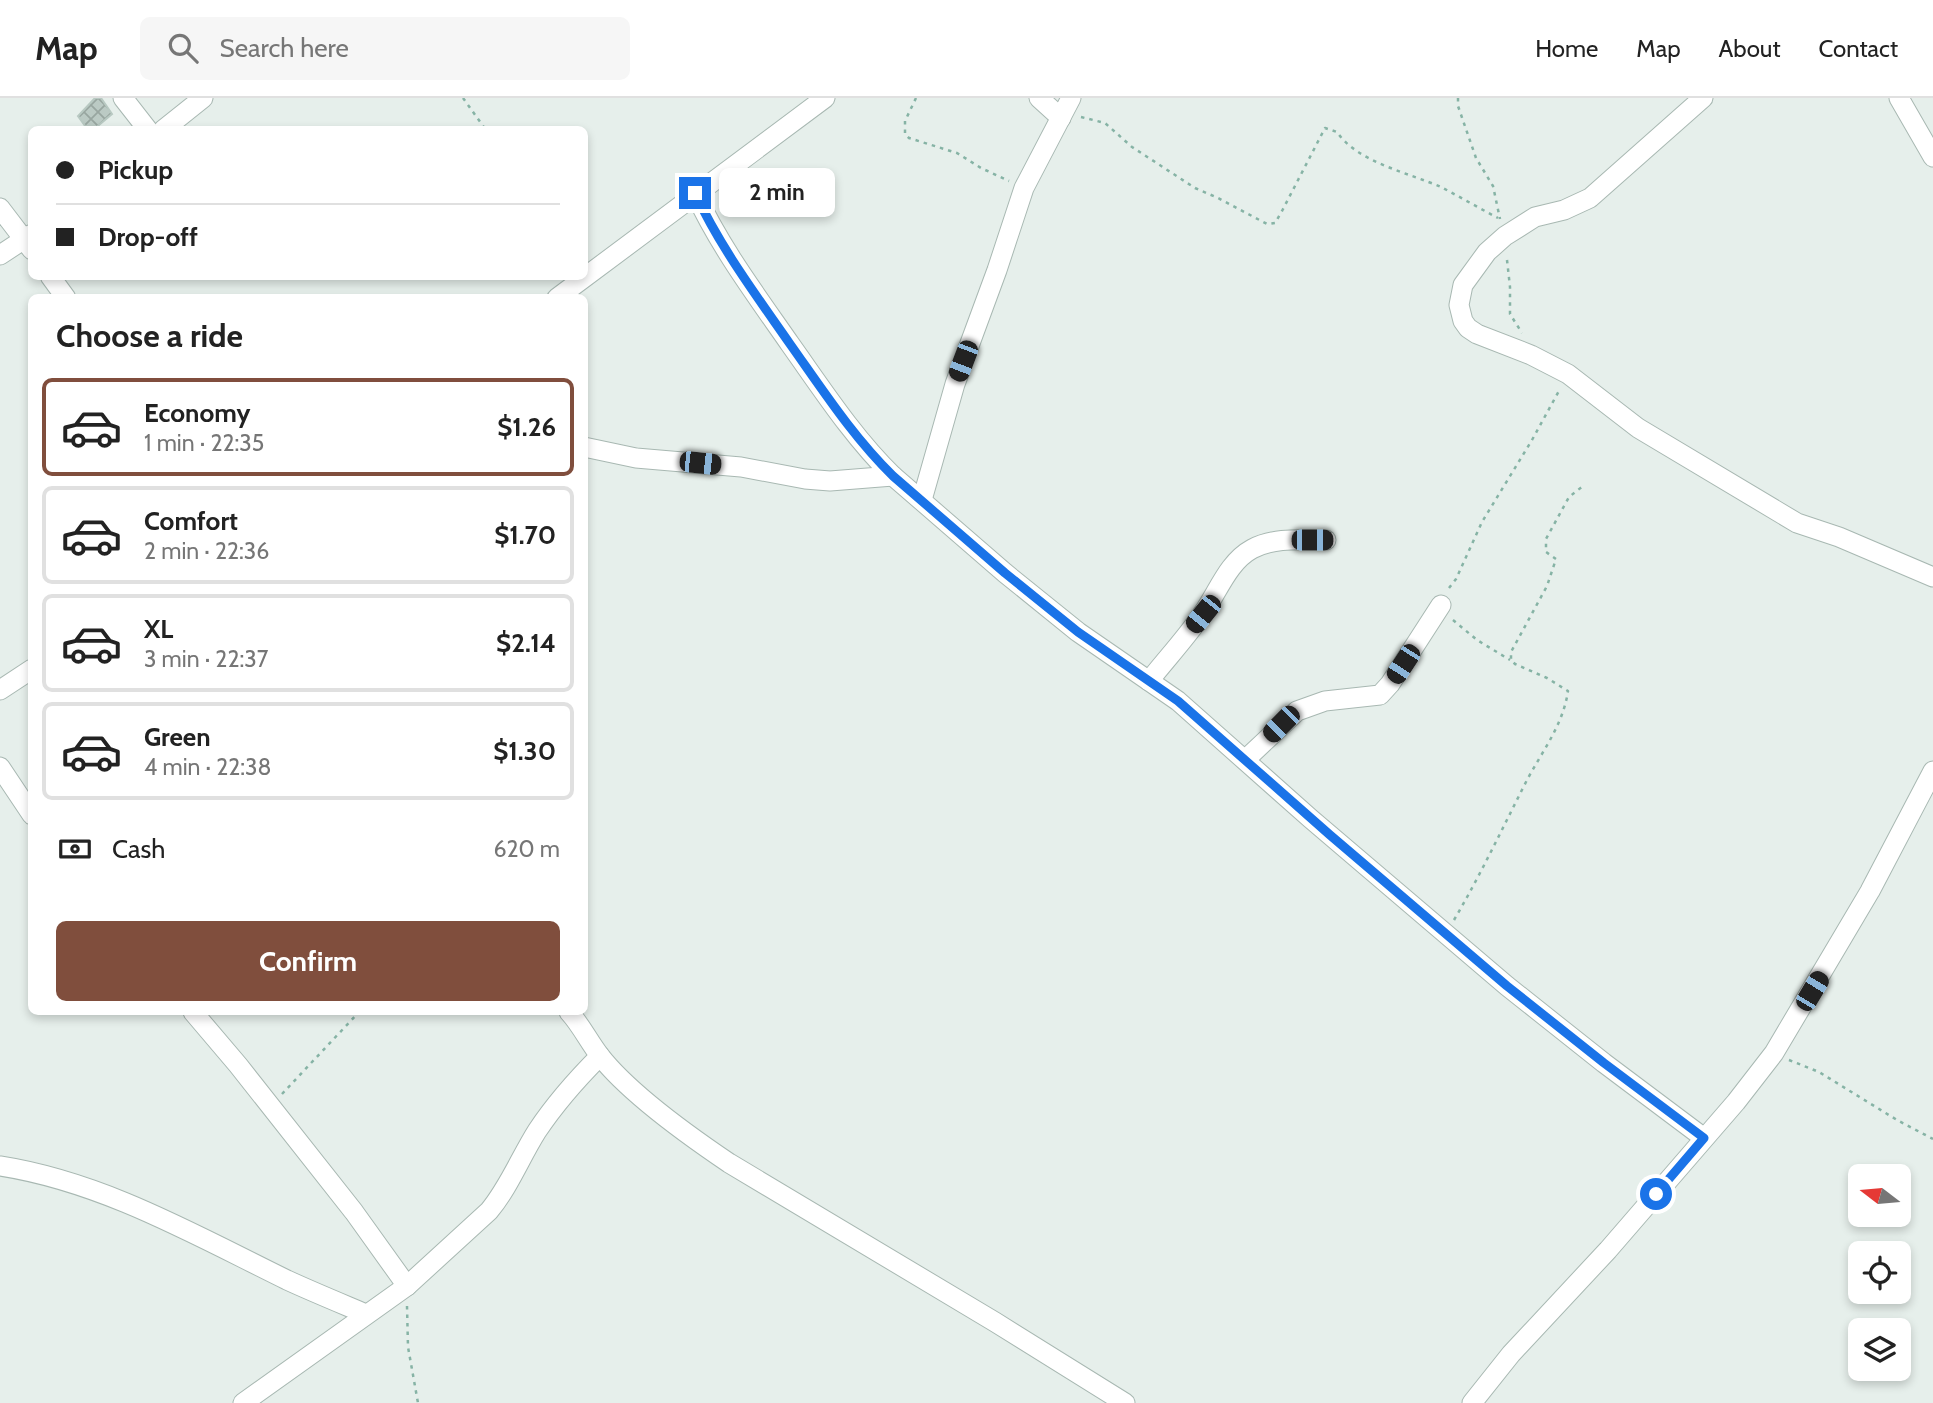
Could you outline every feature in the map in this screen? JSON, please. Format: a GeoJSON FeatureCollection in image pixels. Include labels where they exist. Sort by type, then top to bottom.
{"type":"FeatureCollection","features":[{"type":"Feature","properties":{"kind":"street"},"geometry":{"type":"LineString","coordinates":[[123,98],[145,126]]}},
{"type":"Feature","properties":{"kind":"street"},"geometry":{"type":"LineString","coordinates":[[168,126],[203,98]]}},
{"type":"Feature","properties":{"kind":"street"},"geometry":{"type":"LineString","coordinates":[[1039,98],[1061,118]]}},
{"type":"Feature","properties":{"kind":"street"},"geometry":{"type":"LineString","coordinates":[[922,500],[955,384],[1024,188],[1071,98]]}},
{"type":"Feature","properties":{"kind":"street"},"geometry":{"type":"LineString","coordinates":[[1703,98],[1590,198],[1564,210],[1535,217],[1504,236],[1487,253],[1463,285],[1459,305],[1463,321],[1468,328],[1491,341],[1531,355],[1568,374],[1638,428],[1797,523],[1839,537],[1933,577]]}},
{"type":"Feature","properties":{"kind":"street"},"geometry":{"type":"LineString","coordinates":[[1899,98],[1933,157]]}},
{"type":"Feature","properties":{"kind":"street"},"geometry":{"type":"LineString","coordinates":[[588,274],[823,99]]}},
{"type":"Feature","properties":{"kind":"street"},"geometry":{"type":"LineString","coordinates":[[695,193],[720,242],[775,321],[842,415],[876,459],[893,476],[1078,632],[1178,701],[1446,935],[1604,1063],[1704,1138]]}},
{"type":"Feature","properties":{"kind":"street"},"geometry":{"type":"LineString","coordinates":[[0,208],[28,240]]}},
{"type":"Feature","properties":{"kind":"street"},"geometry":{"type":"LineString","coordinates":[[0,255],[28,241]]}},
{"type":"Feature","properties":{"kind":"street"},"geometry":{"type":"LineString","coordinates":[[562,294],[581,280]]}},
{"type":"Feature","properties":{"kind":"street"},"geometry":{"type":"LineString","coordinates":[[588,448],[636,458],[741,467],[805,479],[830,481],[893,476]]}},
{"type":"Feature","properties":{"kind":"street"},"geometry":{"type":"LineString","coordinates":[[1149,681],[1203,614],[1240,558],[1252,549],[1283,540],[1326,540]]}},
{"type":"Feature","properties":{"kind":"street"},"geometry":{"type":"LineString","coordinates":[[1245,760],[1297,710],[1325,701],[1380,695],[1390,684],[1441,605]]}},
{"type":"Feature","properties":{"kind":"street"},"geometry":{"type":"LineString","coordinates":[[0,690],[28,672]]}},
{"type":"Feature","properties":{"kind":"street"},"geometry":{"type":"LineString","coordinates":[[0,767],[28,809]]}},
{"type":"Feature","properties":{"kind":"street"},"geometry":{"type":"LineString","coordinates":[[1472,1403],[1511,1354],[1608,1250],[1736,1102],[1774,1053],[1870,891],[1933,771]]}},
{"type":"Feature","properties":{"kind":"street"},"geometry":{"type":"LineString","coordinates":[[195,1015],[238,1065],[354,1212],[407,1286]]}},
{"type":"Feature","properties":{"kind":"street"},"geometry":{"type":"LineString","coordinates":[[571,1015],[600,1056],[648,1101],[698,1142],[1125,1403]]}},
{"type":"Feature","properties":{"kind":"street"},"geometry":{"type":"LineString","coordinates":[[243,1403],[407,1286],[489,1212],[500,1198],[536,1132],[566,1093],[600,1056]]}},
{"type":"Feature","properties":{"kind":"street"},"geometry":{"type":"LineString","coordinates":[[0,1166],[77,1185],[132,1205],[366,1314]]}},
{"type":"Feature","properties":{"kind":"path"},"geometry":{"type":"LineString","coordinates":[[463,98],[483,126]]}},
{"type":"Feature","properties":{"kind":"path"},"geometry":{"type":"LineString","coordinates":[[916,98],[905,121],[905,134],[957,153],[981,169],[1024,188]]}},
{"type":"Feature","properties":{"kind":"path"},"geometry":{"type":"LineString","coordinates":[[1061,118],[1077,116],[1105,123],[1132,147],[1195,188],[1268,224],[1275,223],[1325,128],[1337,132],[1344,142],[1357,151],[1440,187],[1500,219]]}},
{"type":"Feature","properties":{"kind":"path"},"geometry":{"type":"LineString","coordinates":[[1446,935],[1551,741],[1566,704],[1568,691],[1478,640],[1452,619],[1441,605],[1482,522],[1568,374]]}},
{"type":"Feature","properties":{"kind":"path"},"geometry":{"type":"LineString","coordinates":[[1511,660],[1515,641],[1547,586],[1556,559],[1546,552],[1546,539],[1569,496],[1583,486]]}},
{"type":"Feature","properties":{"kind":"path"},"geometry":{"type":"LineString","coordinates":[[270,1107],[355,1017]]}},
{"type":"Feature","properties":{"kind":"path"},"geometry":{"type":"LineString","coordinates":[[1774,1053],[1819,1072],[1933,1139]]}},
{"type":"Feature","properties":{"kind":"path"},"geometry":{"type":"LineString","coordinates":[[407,1286],[408,1347],[418,1403]]}},
{"type":"Feature","properties":{"kind":"building"},"geometry":{"type":"Polygon","coordinates":[[[95,98],[101,98],[112,114],[98,126],[85,126],[78,116],[95,98]]]}},
{"type":"Feature","properties":{"kind":"route"},"geometry":{"type":"LineString","coordinates":[[695,193],[720,242],[820,386],[876,459],[893,476],[1078,632],[1178,701],[1507,986],[1704,1138],[1656,1194]]}}]}
